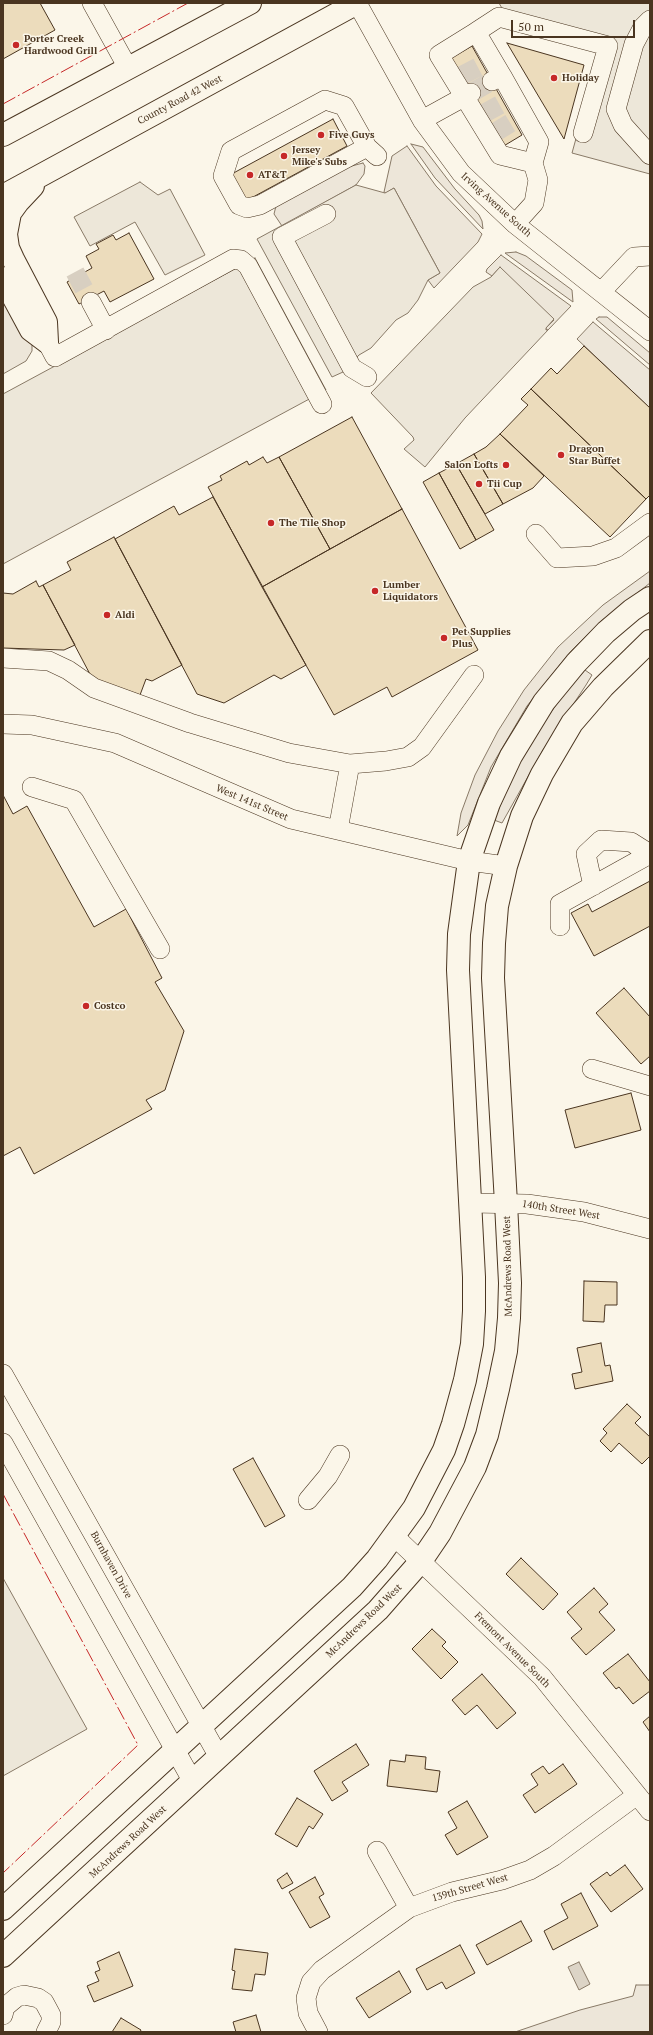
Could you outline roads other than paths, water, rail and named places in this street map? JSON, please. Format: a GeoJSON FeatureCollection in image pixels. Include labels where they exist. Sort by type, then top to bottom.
{"type":"FeatureCollection","features":[{"type":"Feature","properties":{"kind":"main road"},"geometry":{"type":"LineString","coordinates":[[3,135],[250,3]]}},
{"type":"Feature","properties":{"kind":"main road","name":"County Road 42 West"},"geometry":{"type":"LineString","coordinates":[[3,196],[357,3]]}},
{"type":"Feature","properties":{"kind":"main road"},"geometry":{"type":"LineString","coordinates":[[46,173],[18,202],[10,214],[6,234],[8,248],[13,259],[46,322],[47,342]]}},
{"type":"Feature","properties":{"kind":"main road"},"geometry":{"type":"LineString","coordinates":[[3,278],[31,330],[47,342]]}},
{"type":"Feature","properties":{"kind":"main road"},"geometry":{"type":"LineString","coordinates":[[3,1909],[352,1587],[377,1559],[414,1508],[444,1450],[465,1380],[472,1344],[474,1311],[458,970],[459,934],[470,861],[489,803],[508,763],[544,702],[576,663],[606,632],[632,610],[650,598]]}},
{"type":"Feature","properties":{"kind":"main road","name":"McAndrews Road West"},"geometry":{"type":"LineString","coordinates":[[3,1956],[378,1610],[421,1562],[440,1533],[475,1467],[487,1435],[498,1389],[506,1351],[509,1318],[510,1283],[493,978],[494,943],[498,906],[506,866],[525,809],[542,774],[572,723],[603,687],[650,641]]}},
{"type":"Feature","properties":{"kind":"street"},"geometry":{"type":"LineString","coordinates":[[92,3],[128,68]]}},
{"type":"Feature","properties":{"kind":"street","name":"Irving Avenue South"},"geometry":{"type":"LineString","coordinates":[[357,3],[422,120],[460,173],[515,224],[650,331]]}},
{"type":"Feature","properties":{"kind":"street"},"geometry":{"type":"LineString","coordinates":[[533,163],[500,155],[491,135],[457,78],[439,55],[499,17],[608,46],[583,133]]}},
{"type":"Feature","properties":{"kind":"street"},"geometry":{"type":"LineString","coordinates":[[650,20],[643,27],[634,44],[616,109],[623,125],[650,155]]}},
{"type":"Feature","properties":{"kind":"street"},"geometry":{"type":"LineString","coordinates":[[476,32],[487,62],[508,100],[519,119],[538,142],[533,163],[538,180],[534,203],[515,224]]}},
{"type":"Feature","properties":{"kind":"street"},"geometry":{"type":"LineString","coordinates":[[422,120],[467,95]]}},
{"type":"Feature","properties":{"kind":"street"},"geometry":{"type":"LineString","coordinates":[[325,100],[344,106],[372,152],[260,205],[247,208],[238,205],[223,176],[231,151],[325,100]]}},
{"type":"Feature","properties":{"kind":"street"},"geometry":{"type":"LineString","coordinates":[[326,214],[282,238],[352,368],[367,377]]}},
{"type":"Feature","properties":{"kind":"street"},"geometry":{"type":"LineString","coordinates":[[601,292],[634,257],[650,256]]}},
{"type":"Feature","properties":{"kind":"street"},"geometry":{"type":"LineString","coordinates":[[47,342],[55,357],[233,259],[241,260],[248,266],[322,404]]}},
{"type":"Feature","properties":{"kind":"street"},"geometry":{"type":"LineString","coordinates":[[91,302],[106,330]]}},
{"type":"Feature","properties":{"kind":"street"},"geometry":{"type":"LineString","coordinates":[[536,534],[557,558],[593,556],[616,548],[650,523]]}},
{"type":"Feature","properties":{"kind":"street"},"geometry":{"type":"LineString","coordinates":[[3,658],[49,661],[68,670],[94,688],[190,723],[289,753],[350,764],[386,762],[408,757],[422,747],[474,675]]}},
{"type":"Feature","properties":{"kind":"street","name":"West 141st Street"},"geometry":{"type":"LineString","coordinates":[[3,724],[32,725],[115,743],[291,819],[470,861],[506,866]]}},
{"type":"Feature","properties":{"kind":"street"},"geometry":{"type":"LineString","coordinates":[[338,830],[350,764]]}},
{"type":"Feature","properties":{"kind":"street"},"geometry":{"type":"LineString","coordinates":[[32,787],[74,800],[160,949]]}},
{"type":"Feature","properties":{"kind":"street"},"geometry":{"type":"LineString","coordinates":[[560,926],[560,904],[593,886],[650,854],[631,842],[601,840],[586,854],[593,886]]}},
{"type":"Feature","properties":{"kind":"street"},"geometry":{"type":"LineString","coordinates":[[592,1069],[650,1086]]}},
{"type":"Feature","properties":{"kind":"street","name":"140th Street West"},"geometry":{"type":"LineString","coordinates":[[470,1203],[506,1203],[584,1212],[650,1229]]}},
{"type":"Feature","properties":{"kind":"street","name":"Burnhaven Drive"},"geometry":{"type":"LineString","coordinates":[[3,1374],[219,1757]]}},
{"type":"Feature","properties":{"kind":"street"},"geometry":{"type":"LineString","coordinates":[[3,1443],[192,1782]]}},
{"type":"Feature","properties":{"kind":"street"},"geometry":{"type":"LineString","coordinates":[[308,1500],[328,1476],[340,1455]]}},
{"type":"Feature","properties":{"kind":"street","name":"Fremont Avenue South"},"geometry":{"type":"LineString","coordinates":[[394,1536],[542,1677],[650,1811]]}},
{"type":"Feature","properties":{"kind":"street","name":"139th Street West"},"geometry":{"type":"LineString","coordinates":[[318,2032],[308,2013],[306,1998],[311,1982],[322,1970],[408,1908],[452,1892],[502,1880],[530,1870],[554,1856],[637,1795]]}},
{"type":"Feature","properties":{"kind":"street"},"geometry":{"type":"LineString","coordinates":[[377,1852],[408,1908]]}},
{"type":"Feature","properties":{"kind":"street"},"geometry":{"type":"LineString","coordinates":[[7,2032],[3,2024],[5,2007],[24,1995],[31,1995],[44,2002],[51,2015],[51,2022],[46,2032]]}},
{"type":"Feature","properties":{"kind":"tunnel"},"geometry":{"type":"LineString","coordinates":[[461,76],[482,65]]}},
{"type":"Feature","properties":{"kind":"tunnel"},"geometry":{"type":"LineString","coordinates":[[471,93],[492,81]]}},
{"type":"Feature","properties":{"kind":"tunnel"},"geometry":{"type":"LineString","coordinates":[[483,114],[503,103]]}},
{"type":"Feature","properties":{"kind":"tunnel"},"geometry":{"type":"LineString","coordinates":[[494,133],[514,121]]}},
{"type":"Feature","properties":{"kind":"tunnel"},"geometry":{"type":"LineString","coordinates":[[75,272],[91,302]]}},
{"type":"Feature","properties":{"kind":"place","name":"Porter Creek Hardwood Grill"},"geometry":{"type":"Point","coordinates":[16,45]}},
{"type":"Feature","properties":{"kind":"place","name":"Holiday"},"geometry":{"type":"Point","coordinates":[554,78]}},
{"type":"Feature","properties":{"kind":"place","name":"Five Guys"},"geometry":{"type":"Point","coordinates":[321,135]}},
{"type":"Feature","properties":{"kind":"place","name":"Jersey Mike's Subs"},"geometry":{"type":"Point","coordinates":[284,156]}},
{"type":"Feature","properties":{"kind":"place","name":"AT&T"},"geometry":{"type":"Point","coordinates":[250,175]}},
{"type":"Feature","properties":{"kind":"place","name":"Dragon Star Buffet"},"geometry":{"type":"Point","coordinates":[561,455]}},
{"type":"Feature","properties":{"kind":"place","name":"Salon Lofts"},"geometry":{"type":"Point","coordinates":[506,465]}},
{"type":"Feature","properties":{"kind":"place","name":"Tii Cup"},"geometry":{"type":"Point","coordinates":[479,484]}},
{"type":"Feature","properties":{"kind":"place","name":"The Tile Shop"},"geometry":{"type":"Point","coordinates":[271,523]}},
{"type":"Feature","properties":{"kind":"place","name":"Lumber Liquidators"},"geometry":{"type":"Point","coordinates":[375,591]}},
{"type":"Feature","properties":{"kind":"place","name":"Aldi"},"geometry":{"type":"Point","coordinates":[107,615]}},
{"type":"Feature","properties":{"kind":"place","name":"Pet Supplies Plus"},"geometry":{"type":"Point","coordinates":[444,638]}},
{"type":"Feature","properties":{"kind":"place","name":"Costco"},"geometry":{"type":"Point","coordinates":[86,1006]}}]}
